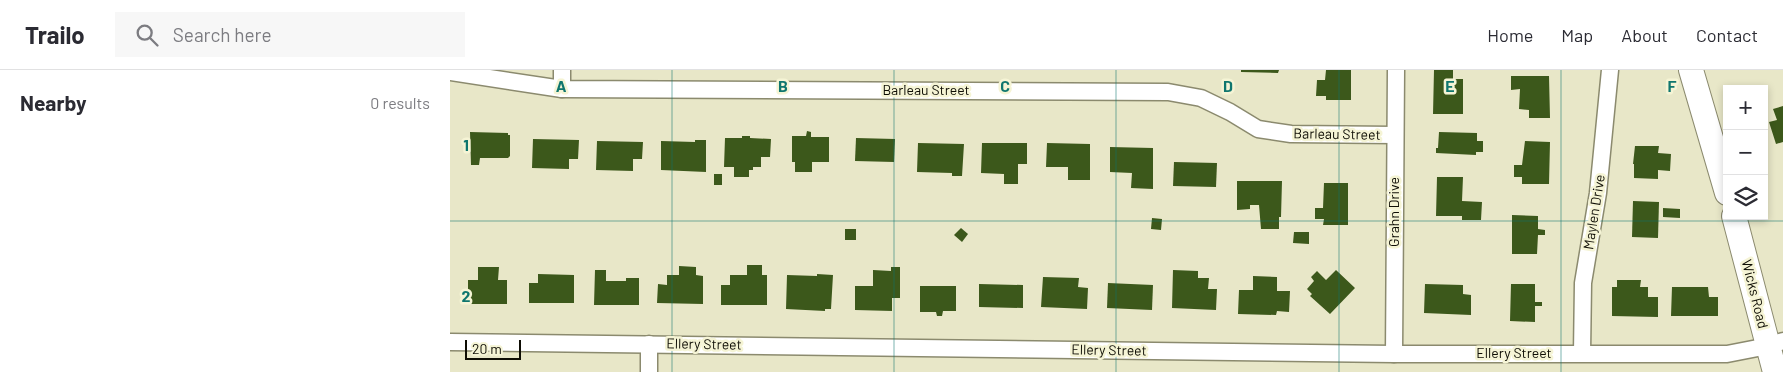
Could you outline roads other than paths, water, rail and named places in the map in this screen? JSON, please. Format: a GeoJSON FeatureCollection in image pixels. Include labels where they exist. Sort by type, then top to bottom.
{"type":"FeatureCollection","features":[{"type":"Feature","properties":{"kind":"main road"},"geometry":{"type":"LineString","coordinates":[[1691,70],[1723,179]]}},
{"type":"Feature","properties":{"kind":"main road","name":"Wicks Road"},"geometry":{"type":"LineString","coordinates":[[1735,220],[1776,344],[1775,372]]}},
{"type":"Feature","properties":{"kind":"street"},"geometry":{"type":"LineString","coordinates":[[562,70],[562,89]]}},
{"type":"Feature","properties":{"kind":"street","name":"Grahn Drive"},"geometry":{"type":"LineString","coordinates":[[1394,354],[1396,70]]}},
{"type":"Feature","properties":{"kind":"street","name":"Maylen Drive"},"geometry":{"type":"LineString","coordinates":[[1582,353],[1583,283],[1598,193],[1610,70]]}},
{"type":"Feature","properties":{"kind":"street","name":"Barleau Street"},"geometry":{"type":"LineString","coordinates":[[450,72],[562,89],[1168,92],[1201,98],[1230,112],[1258,129],[1291,134],[1395,135]]}},
{"type":"Feature","properties":{"kind":"street","name":"Ellery Street"},"geometry":{"type":"LineString","coordinates":[[450,342],[1394,354],[1727,354],[1776,344]]}},
{"type":"Feature","properties":{"kind":"street"},"geometry":{"type":"LineString","coordinates":[[649,344],[649,372]]}}]}
